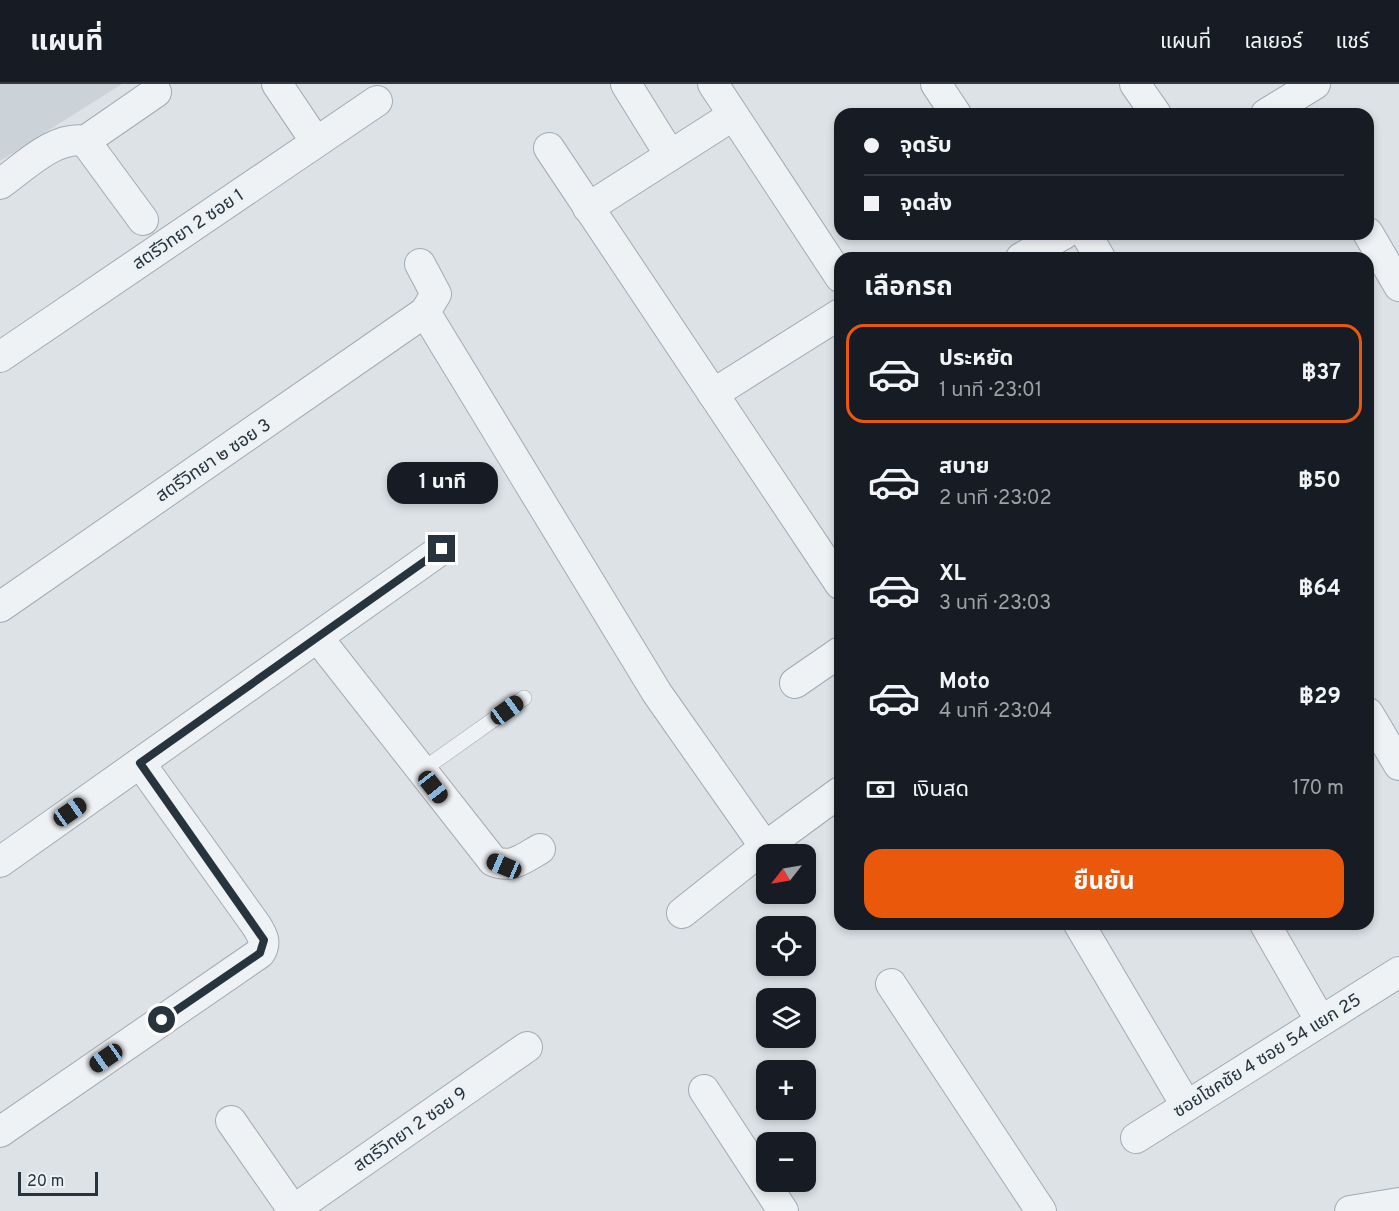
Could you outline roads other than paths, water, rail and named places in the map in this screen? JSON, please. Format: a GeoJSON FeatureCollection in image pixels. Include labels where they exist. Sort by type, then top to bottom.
{"type":"FeatureCollection","features":[{"type":"Feature","properties":{"kind":"street"},"geometry":{"type":"LineString","coordinates":[[277,84],[316,142]]}},
{"type":"Feature","properties":{"kind":"street"},"geometry":{"type":"LineString","coordinates":[[626,84],[670,155]]}},
{"type":"Feature","properties":{"kind":"street"},"geometry":{"type":"LineString","coordinates":[[713,84],[834,268]]}},
{"type":"Feature","properties":{"kind":"street"},"geometry":{"type":"LineString","coordinates":[[936,84],[952,108]]}},
{"type":"Feature","properties":{"kind":"street"},"geometry":{"type":"LineString","coordinates":[[1135,84],[1152,108]]}},
{"type":"Feature","properties":{"kind":"street"},"geometry":{"type":"LineString","coordinates":[[1286,108],[1315,84]]}},
{"type":"Feature","properties":{"kind":"street"},"geometry":{"type":"LineString","coordinates":[[85,141],[156,92]]}},
{"type":"Feature","properties":{"kind":"street","name":"สตรีวิทยา 2 ซอย 1"},"geometry":{"type":"LineString","coordinates":[[0,357],[377,101]]}},
{"type":"Feature","properties":{"kind":"street"},"geometry":{"type":"LineString","coordinates":[[588,208],[732,116]]}},
{"type":"Feature","properties":{"kind":"street"},"geometry":{"type":"LineString","coordinates":[[0,184],[62,142],[76,139],[85,141],[143,220]]}},
{"type":"Feature","properties":{"kind":"street"},"geometry":{"type":"LineString","coordinates":[[549,148],[834,575]]}},
{"type":"Feature","properties":{"kind":"street"},"geometry":{"type":"LineString","coordinates":[[1372,240],[1399,286]]}},
{"type":"Feature","properties":{"kind":"street"},"geometry":{"type":"LineString","coordinates":[[420,264],[436,294],[425,312],[657,693],[763,844]]}},
{"type":"Feature","properties":{"kind":"street","name":"สตรีวิทยา ๒ ซอย 3"},"geometry":{"type":"LineString","coordinates":[[0,607],[425,312]]}},
{"type":"Feature","properties":{"kind":"street"},"geometry":{"type":"LineString","coordinates":[[713,394],[834,318]]}},
{"type":"Feature","properties":{"kind":"street"},"geometry":{"type":"LineString","coordinates":[[0,862],[442,549]]}},
{"type":"Feature","properties":{"kind":"street"},"geometry":{"type":"LineString","coordinates":[[318,638],[493,861],[504,866],[516,863],[540,849]]}},
{"type":"Feature","properties":{"kind":"street"},"geometry":{"type":"LineString","coordinates":[[795,683],[834,656]]}},
{"type":"Feature","properties":{"kind":"street"},"geometry":{"type":"LineString","coordinates":[[1374,723],[1399,765]]}},
{"type":"Feature","properties":{"kind":"street"},"geometry":{"type":"LineString","coordinates":[[0,1132],[260,953],[264,947],[264,940],[256,925],[140,763]]}},
{"type":"Feature","properties":{"kind":"street"},"geometry":{"type":"LineString","coordinates":[[769,844],[834,796]]}},
{"type":"Feature","properties":{"kind":"street"},"geometry":{"type":"LineString","coordinates":[[682,913],[756,854]]}},
{"type":"Feature","properties":{"kind":"street"},"geometry":{"type":"LineString","coordinates":[[1083,930],[1186,1106]]}},
{"type":"Feature","properties":{"kind":"street"},"geometry":{"type":"LineString","coordinates":[[1268,930],[1320,1020]]}},
{"type":"Feature","properties":{"kind":"street","name":"ซอยโชคชัย 4 ซอย 54 แยก 25"},"geometry":{"type":"LineString","coordinates":[[1136,1138],[1399,972]]}},
{"type":"Feature","properties":{"kind":"street"},"geometry":{"type":"LineString","coordinates":[[891,984],[1041,1211]]}},
{"type":"Feature","properties":{"kind":"street","name":"สตรีวิทยา 2 ซอย 9"},"geometry":{"type":"LineString","coordinates":[[292,1211],[527,1047]]}},
{"type":"Feature","properties":{"kind":"street"},"geometry":{"type":"LineString","coordinates":[[704,1090],[783,1211]]}},
{"type":"Feature","properties":{"kind":"street"},"geometry":{"type":"LineString","coordinates":[[231,1121],[292,1211]]}},
{"type":"Feature","properties":{"kind":"street"},"geometry":{"type":"LineString","coordinates":[[1350,1211],[1399,1203]]}},
{"type":"Feature","properties":{"kind":"lane"},"geometry":{"type":"LineString","coordinates":[[421,771],[524,698]]}}]}
